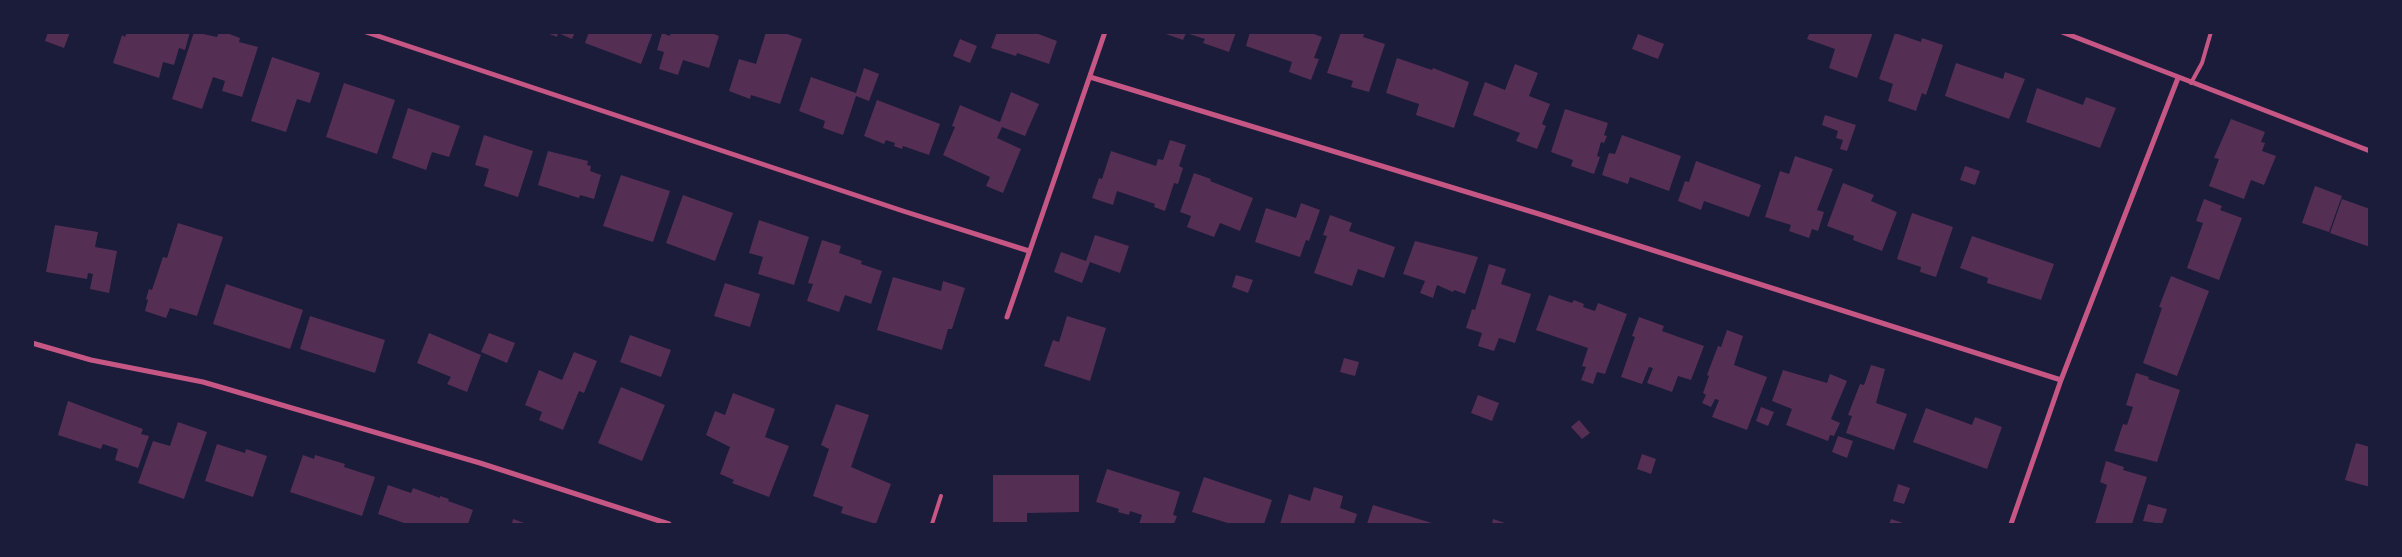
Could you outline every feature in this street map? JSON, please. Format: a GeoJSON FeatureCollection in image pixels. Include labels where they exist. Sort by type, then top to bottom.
{"type":"FeatureCollection","features":[{"type":"Feature","properties":{"kind":"street"},"geometry":{"type":"LineString","coordinates":[[366,32],[903,211],[1029,250]]}},
{"type":"Feature","properties":{"kind":"street"},"geometry":{"type":"LineString","coordinates":[[1006,317],[1105,32]]}},
{"type":"Feature","properties":{"kind":"street"},"geometry":{"type":"LineString","coordinates":[[2062,32],[2370,151]]}},
{"type":"Feature","properties":{"kind":"street"},"geometry":{"type":"LineString","coordinates":[[1090,77],[1530,211],[2061,380]]}},
{"type":"Feature","properties":{"kind":"street"},"geometry":{"type":"LineString","coordinates":[[2011,524],[2061,380],[2178,78]]}},
{"type":"Feature","properties":{"kind":"street"},"geometry":{"type":"LineString","coordinates":[[32,343],[92,360],[203,382],[480,463],[669,524]]}},
{"type":"Feature","properties":{"kind":"lane"},"geometry":{"type":"LineString","coordinates":[[2191,83],[2202,62],[2211,32]]}},
{"type":"Feature","properties":{"kind":"lane"},"geometry":{"type":"LineString","coordinates":[[932,524],[941,496]]}},
{"type":"Feature","properties":{"kind":"building"},"geometry":{"type":"Polygon","coordinates":[[[48,32],[70,32],[64,48],[45,41],[48,32]]]}},
{"type":"Feature","properties":{"kind":"building"},"geometry":{"type":"Polygon","coordinates":[[[127,32],[190,32],[185,50],[179,48],[174,65],[163,62],[159,78],[113,63],[122,35],[125,37],[127,32]]]}},
{"type":"Feature","properties":{"kind":"building"},"geometry":{"type":"Polygon","coordinates":[[[194,32],[217,37],[219,32],[224,32],[240,38],[239,42],[258,47],[242,97],[222,91],[225,81],[213,77],[202,109],[172,99],[194,32]]]}},
{"type":"Feature","properties":{"kind":"building"},"geometry":{"type":"Polygon","coordinates":[[[575,32],[572,39],[558,33],[557,37],[547,33],[575,32]]]}},
{"type":"Feature","properties":{"kind":"building"},"geometry":{"type":"Polygon","coordinates":[[[589,32],[653,32],[641,64],[585,43],[589,32]]]}},
{"type":"Feature","properties":{"kind":"building"},"geometry":{"type":"Polygon","coordinates":[[[671,32],[709,32],[719,36],[709,68],[683,60],[678,75],[659,69],[664,52],[657,50],[662,33],[670,36],[671,32]]]}},
{"type":"Feature","properties":{"kind":"building"},"geometry":{"type":"Polygon","coordinates":[[[766,32],[781,32],[802,39],[780,104],[751,95],[750,99],[729,91],[739,59],[756,64],[766,32]]]}},
{"type":"Feature","properties":{"kind":"building"},"geometry":{"type":"Polygon","coordinates":[[[997,32],[1033,32],[1057,41],[1049,64],[1017,53],[1016,56],[991,48],[997,32]]]}},
{"type":"Feature","properties":{"kind":"building"},"geometry":{"type":"Polygon","coordinates":[[[1236,32],[1229,52],[1203,43],[1205,39],[1186,33],[1183,40],[1163,33],[1236,32]]]}},
{"type":"Feature","properties":{"kind":"building"},"geometry":{"type":"Polygon","coordinates":[[[1250,32],[1309,32],[1322,37],[1314,58],[1319,59],[1311,80],[1289,72],[1292,62],[1246,46],[1250,32]]]}},
{"type":"Feature","properties":{"kind":"building"},"geometry":{"type":"Polygon","coordinates":[[[1341,32],[1365,32],[1363,37],[1385,44],[1369,92],[1351,87],[1353,81],[1327,73],[1341,32]]]}},
{"type":"Feature","properties":{"kind":"building"},"geometry":{"type":"Polygon","coordinates":[[[1810,32],[1873,32],[1857,78],[1829,68],[1835,49],[1807,39],[1810,32]]]}},
{"type":"Feature","properties":{"kind":"building"},"geometry":{"type":"Polygon","coordinates":[[[1895,33],[1921,42],[1922,38],[1943,45],[1926,95],[1922,93],[1916,111],[1888,101],[1893,84],[1879,79],[1895,33]]]}},
{"type":"Feature","properties":{"kind":"building"},"geometry":{"type":"Polygon","coordinates":[[[1638,34],[1664,44],[1658,59],[1632,49],[1638,34]]]}},
{"type":"Feature","properties":{"kind":"building"},"geometry":{"type":"Polygon","coordinates":[[[960,39],[977,46],[970,63],[953,56],[960,39]]]}},
{"type":"Feature","properties":{"kind":"building"},"geometry":{"type":"Polygon","coordinates":[[[272,57],[320,73],[310,103],[297,99],[286,132],[251,121],[272,57]]]}},
{"type":"Feature","properties":{"kind":"building"},"geometry":{"type":"Polygon","coordinates":[[[1397,58],[1432,70],[1433,68],[1469,82],[1454,128],[1416,115],[1419,104],[1386,93],[1397,58]]]}},
{"type":"Feature","properties":{"kind":"building"},"geometry":{"type":"Polygon","coordinates":[[[1956,63],[2003,79],[2005,72],[2025,79],[2009,119],[1945,96],[1956,63]]]}},
{"type":"Feature","properties":{"kind":"building"},"geometry":{"type":"Polygon","coordinates":[[[1515,64],[1538,73],[1529,96],[1550,104],[1542,124],[1546,126],[1537,149],[1516,141],[1520,133],[1473,115],[1485,82],[1505,90],[1515,64]]]}},
{"type":"Feature","properties":{"kind":"building"},"geometry":{"type":"Polygon","coordinates":[[[864,68],[879,74],[869,101],[856,96],[843,135],[823,128],[825,121],[799,111],[811,77],[856,93],[864,68]]]}},
{"type":"Feature","properties":{"kind":"building"},"geometry":{"type":"Polygon","coordinates":[[[344,83],[395,100],[377,154],[326,137],[344,83]]]}},
{"type":"Feature","properties":{"kind":"building"},"geometry":{"type":"Polygon","coordinates":[[[2037,88],[2083,105],[2086,97],[2116,108],[2100,148],[2026,122],[2037,88]]]}},
{"type":"Feature","properties":{"kind":"building"},"geometry":{"type":"Polygon","coordinates":[[[1011,92],[1039,104],[1025,136],[1002,127],[997,138],[1021,149],[1003,193],[986,186],[990,177],[943,155],[955,127],[952,126],[960,105],[1000,122],[1011,92]]]}},
{"type":"Feature","properties":{"kind":"building"},"geometry":{"type":"Polygon","coordinates":[[[877,100],[940,124],[929,155],[903,146],[902,149],[894,146],[895,143],[886,140],[884,144],[864,136],[877,100]]]}},
{"type":"Feature","properties":{"kind":"building"},"geometry":{"type":"Polygon","coordinates":[[[408,108],[460,126],[449,157],[432,152],[426,170],[392,158],[408,108]]]}},
{"type":"Feature","properties":{"kind":"building"},"geometry":{"type":"Polygon","coordinates":[[[1565,109],[1608,123],[1604,135],[1607,136],[1604,143],[1601,142],[1597,156],[1600,157],[1594,174],[1571,166],[1573,160],[1551,152],[1565,109]]]}},
{"type":"Feature","properties":{"kind":"building"},"geometry":{"type":"Polygon","coordinates":[[[1825,115],[1856,125],[1847,151],[1840,149],[1843,140],[1836,138],[1838,131],[1822,125],[1825,115]]]}},
{"type":"Feature","properties":{"kind":"building"},"geometry":{"type":"Polygon","coordinates":[[[2231,119],[2265,132],[2261,142],[2265,143],[2262,151],[2276,156],[2264,185],[2251,180],[2244,199],[2209,186],[2219,159],[2214,158],[2231,119]]]}},
{"type":"Feature","properties":{"kind":"building"},"geometry":{"type":"Polygon","coordinates":[[[484,135],[533,151],[518,197],[484,186],[489,169],[475,165],[484,135]]]}},
{"type":"Feature","properties":{"kind":"building"},"geometry":{"type":"Polygon","coordinates":[[[1622,135],[1681,156],[1669,191],[1630,177],[1628,184],[1602,175],[1609,153],[1615,154],[1622,135]]]}},
{"type":"Feature","properties":{"kind":"building"},"geometry":{"type":"Polygon","coordinates":[[[1170,140],[1186,145],[1179,166],[1183,168],[1178,184],[1174,183],[1165,211],[1154,207],[1155,204],[1117,191],[1113,205],[1092,198],[1099,178],[1102,179],[1111,151],[1156,166],[1158,159],[1163,160],[1170,140]]]}},
{"type":"Feature","properties":{"kind":"building"},"geometry":{"type":"Polygon","coordinates":[[[548,151],[588,161],[587,165],[591,166],[590,171],[601,175],[594,199],[580,195],[579,198],[538,185],[548,151]]]}},
{"type":"Feature","properties":{"kind":"building"},"geometry":{"type":"Polygon","coordinates":[[[1795,156],[1833,169],[1817,210],[1824,212],[1818,231],[1812,229],[1809,238],[1789,231],[1791,225],[1765,217],[1780,171],[1789,174],[1795,156]]]}},
{"type":"Feature","properties":{"kind":"building"},"geometry":{"type":"Polygon","coordinates":[[[1696,161],[1761,185],[1749,217],[1704,201],[1701,210],[1678,201],[1685,181],[1689,182],[1696,161]]]}},
{"type":"Feature","properties":{"kind":"building"},"geometry":{"type":"Polygon","coordinates":[[[1965,166],[1980,171],[1975,185],[1960,180],[1965,166]]]}},
{"type":"Feature","properties":{"kind":"building"},"geometry":{"type":"Polygon","coordinates":[[[1194,173],[1253,198],[1240,231],[1220,223],[1214,237],[1187,227],[1191,216],[1180,212],[1194,173]]]}},
{"type":"Feature","properties":{"kind":"building"},"geometry":{"type":"Polygon","coordinates":[[[621,175],[670,191],[653,242],[603,226],[621,175]]]}},
{"type":"Feature","properties":{"kind":"building"},"geometry":{"type":"Polygon","coordinates":[[[1843,183],[1874,195],[1871,201],[1897,212],[1882,251],[1853,240],[1854,236],[1827,226],[1843,183]]]}},
{"type":"Feature","properties":{"kind":"building"},"geometry":{"type":"Polygon","coordinates":[[[2315,186],[2342,196],[2329,232],[2302,223],[2315,186]]]}},
{"type":"Feature","properties":{"kind":"building"},"geometry":{"type":"Polygon","coordinates":[[[683,195],[733,213],[715,261],[666,243],[683,195]]]}},
{"type":"Feature","properties":{"kind":"building"},"geometry":{"type":"Polygon","coordinates":[[[2204,199],[2222,206],[2220,210],[2242,218],[2219,280],[2187,268],[2203,223],[2196,221],[2204,199]]]}},
{"type":"Feature","properties":{"kind":"building"},"geometry":{"type":"Polygon","coordinates":[[[2342,199],[2370,209],[2370,247],[2330,233],[2342,199]]]}},
{"type":"Feature","properties":{"kind":"building"},"geometry":{"type":"Polygon","coordinates":[[[1301,203],[1320,210],[1309,241],[1306,240],[1300,257],[1255,242],[1266,208],[1296,218],[1301,203]]]}},
{"type":"Feature","properties":{"kind":"building"},"geometry":{"type":"Polygon","coordinates":[[[1912,213],[1953,227],[1936,277],[1920,272],[1921,267],[1897,259],[1912,213]]]}},
{"type":"Feature","properties":{"kind":"building"},"geometry":{"type":"Polygon","coordinates":[[[1330,215],[1352,223],[1349,231],[1395,247],[1384,278],[1358,269],[1352,286],[1314,273],[1327,236],[1323,235],[1330,215]]]}},
{"type":"Feature","properties":{"kind":"building"},"geometry":{"type":"Polygon","coordinates":[[[759,220],[809,237],[794,285],[758,274],[763,257],[749,253],[759,220]]]}},
{"type":"Feature","properties":{"kind":"building"},"geometry":{"type":"Polygon","coordinates":[[[178,223],[223,237],[197,316],[170,308],[166,318],[145,311],[148,300],[146,299],[149,289],[152,290],[163,257],[167,258],[178,223]]]}},
{"type":"Feature","properties":{"kind":"building"},"geometry":{"type":"Polygon","coordinates":[[[55,225],[98,232],[95,247],[117,251],[109,293],[90,289],[93,274],[88,273],[87,279],[46,272],[55,225]]]}},
{"type":"Feature","properties":{"kind":"building"},"geometry":{"type":"Polygon","coordinates":[[[1095,235],[1129,246],[1120,273],[1090,262],[1082,283],[1054,272],[1061,252],[1086,261],[1095,235]]]}},
{"type":"Feature","properties":{"kind":"building"},"geometry":{"type":"Polygon","coordinates":[[[1972,236],[2054,264],[2041,300],[1987,283],[1988,278],[1960,268],[1972,236]]]}},
{"type":"Feature","properties":{"kind":"building"},"geometry":{"type":"Polygon","coordinates":[[[822,240],[841,246],[839,253],[862,261],[861,264],[882,271],[871,304],[845,295],[839,312],[807,301],[813,284],[808,283],[822,240]]]}},
{"type":"Feature","properties":{"kind":"building"},"geometry":{"type":"Polygon","coordinates":[[[1415,241],[1478,257],[1465,294],[1454,290],[1453,292],[1437,285],[1433,298],[1420,293],[1425,281],[1403,274],[1415,241]]]}},
{"type":"Feature","properties":{"kind":"building"},"geometry":{"type":"Polygon","coordinates":[[[1489,264],[1506,269],[1501,284],[1531,294],[1515,343],[1499,338],[1494,351],[1478,346],[1482,333],[1466,328],[1472,309],[1475,310],[1489,264]]]}},
{"type":"Feature","properties":{"kind":"building"},"geometry":{"type":"Polygon","coordinates":[[[1236,275],[1253,280],[1248,293],[1232,287],[1236,275]]]}},
{"type":"Feature","properties":{"kind":"building"},"geometry":{"type":"Polygon","coordinates":[[[2171,276],[2209,291],[2177,376],[2143,363],[2162,308],[2159,307],[2171,276]]]}},
{"type":"Feature","properties":{"kind":"building"},"geometry":{"type":"Polygon","coordinates":[[[893,277],[941,291],[943,281],[965,288],[952,329],[948,329],[942,350],[877,330],[893,277]]]}},
{"type":"Feature","properties":{"kind":"building"},"geometry":{"type":"Polygon","coordinates":[[[725,283],[760,294],[750,327],[714,316],[725,283]]]}},
{"type":"Feature","properties":{"kind":"building"},"geometry":{"type":"Polygon","coordinates":[[[226,284],[303,310],[290,349],[213,324],[226,284]]]}},
{"type":"Feature","properties":{"kind":"building"},"geometry":{"type":"Polygon","coordinates":[[[1549,295],[1572,303],[1574,300],[1584,304],[1583,307],[1595,311],[1598,303],[1627,314],[1605,374],[1597,372],[1593,384],[1581,380],[1586,367],[1582,366],[1588,348],[1536,330],[1549,295]]]}},
{"type":"Feature","properties":{"kind":"building"},"geometry":{"type":"Polygon","coordinates":[[[310,316],[385,340],[375,373],[300,349],[310,316]]]}},
{"type":"Feature","properties":{"kind":"building"},"geometry":{"type":"Polygon","coordinates":[[[1067,316],[1106,328],[1090,381],[1044,366],[1053,340],[1059,342],[1067,316]]]}},
{"type":"Feature","properties":{"kind":"building"},"geometry":{"type":"Polygon","coordinates":[[[1639,317],[1664,326],[1662,331],[1704,346],[1691,380],[1678,376],[1672,392],[1647,383],[1653,368],[1649,367],[1642,384],[1621,377],[1635,337],[1632,336],[1639,317]]]}},
{"type":"Feature","properties":{"kind":"building"},"geometry":{"type":"Polygon","coordinates":[[[1727,330],[1743,336],[1734,365],[1767,377],[1747,430],[1712,417],[1719,400],[1715,399],[1711,407],[1702,403],[1706,395],[1703,393],[1709,376],[1707,375],[1718,346],[1721,347],[1727,330]]]}},
{"type":"Feature","properties":{"kind":"building"},"geometry":{"type":"Polygon","coordinates":[[[429,333],[481,355],[467,392],[447,384],[451,377],[417,363],[429,333]]]}},
{"type":"Feature","properties":{"kind":"building"},"geometry":{"type":"Polygon","coordinates":[[[489,333],[515,343],[507,363],[481,352],[489,333]]]}},
{"type":"Feature","properties":{"kind":"building"},"geometry":{"type":"Polygon","coordinates":[[[630,335],[671,350],[661,377],[620,362],[630,335]]]}},
{"type":"Feature","properties":{"kind":"building"},"geometry":{"type":"Polygon","coordinates":[[[574,352],[597,361],[584,393],[579,391],[563,430],[539,420],[542,412],[525,405],[539,370],[562,380],[574,352]]]}},
{"type":"Feature","properties":{"kind":"building"},"geometry":{"type":"Polygon","coordinates":[[[1344,358],[1359,362],[1355,376],[1340,372],[1344,358]]]}},
{"type":"Feature","properties":{"kind":"building"},"geometry":{"type":"Polygon","coordinates":[[[1871,365],[1885,369],[1876,403],[1907,414],[1894,450],[1846,433],[1852,416],[1848,415],[1860,384],[1864,385],[1871,365]]]}},
{"type":"Feature","properties":{"kind":"building"},"geometry":{"type":"Polygon","coordinates":[[[1783,370],[1827,383],[1830,374],[1847,381],[1831,419],[1840,423],[1834,436],[1830,435],[1828,441],[1786,425],[1792,409],[1772,401],[1783,370]]]}},
{"type":"Feature","properties":{"kind":"building"},"geometry":{"type":"Polygon","coordinates":[[[2136,373],[2180,390],[2157,462],[2114,451],[2123,424],[2127,425],[2133,407],[2126,405],[2136,373]]]}},
{"type":"Feature","properties":{"kind":"building"},"geometry":{"type":"Polygon","coordinates":[[[621,387],[665,405],[642,461],[598,443],[621,387]]]}},
{"type":"Feature","properties":{"kind":"building"},"geometry":{"type":"Polygon","coordinates":[[[733,393],[775,409],[765,437],[789,446],[769,497],[732,483],[734,480],[720,474],[730,447],[706,435],[715,411],[725,415],[733,393]]]}},
{"type":"Feature","properties":{"kind":"building"},"geometry":{"type":"Polygon","coordinates":[[[1478,395],[1499,403],[1492,421],[1471,413],[1478,395]]]}},
{"type":"Feature","properties":{"kind":"building"},"geometry":{"type":"Polygon","coordinates":[[[68,401],[143,429],[141,434],[149,436],[138,468],[115,460],[118,449],[103,444],[101,449],[58,435],[68,401]]]}},
{"type":"Feature","properties":{"kind":"building"},"geometry":{"type":"Polygon","coordinates":[[[836,404],[869,415],[851,467],[891,484],[876,524],[841,513],[843,507],[813,496],[829,449],[821,445],[836,404]]]}},
{"type":"Feature","properties":{"kind":"building"},"geometry":{"type":"Polygon","coordinates":[[[1761,407],[1774,412],[1768,426],[1756,421],[1761,407]]]}},
{"type":"Feature","properties":{"kind":"building"},"geometry":{"type":"Polygon","coordinates":[[[1926,408],[1972,425],[1975,417],[2002,427],[1987,469],[1913,442],[1926,408]]]}},
{"type":"Feature","properties":{"kind":"building"},"geometry":{"type":"Polygon","coordinates":[[[1579,420],[1590,433],[1582,439],[1571,427],[1579,420]]]}},
{"type":"Feature","properties":{"kind":"building"},"geometry":{"type":"Polygon","coordinates":[[[178,422],[207,432],[184,499],[138,483],[153,441],[170,446],[178,422]]]}},
{"type":"Feature","properties":{"kind":"building"},"geometry":{"type":"Polygon","coordinates":[[[1838,436],[1853,441],[1847,458],[1832,452],[1838,436]]]}},
{"type":"Feature","properties":{"kind":"building"},"geometry":{"type":"Polygon","coordinates":[[[2356,443],[2370,447],[2370,487],[2345,480],[2356,443]]]}},
{"type":"Feature","properties":{"kind":"building"},"geometry":{"type":"Polygon","coordinates":[[[217,444],[245,453],[246,449],[267,456],[253,497],[205,481],[217,444]]]}},
{"type":"Feature","properties":{"kind":"building"},"geometry":{"type":"Polygon","coordinates":[[[1642,454],[1656,459],[1651,474],[1637,469],[1642,454]]]}},
{"type":"Feature","properties":{"kind":"building"},"geometry":{"type":"Polygon","coordinates":[[[303,455],[314,459],[315,455],[345,464],[344,467],[375,477],[362,516],[290,492],[303,455]]]}},
{"type":"Feature","properties":{"kind":"building"},"geometry":{"type":"Polygon","coordinates":[[[2106,461],[2124,467],[2123,470],[2147,477],[2132,524],[2095,524],[2107,485],[2100,482],[2106,461]]]}},
{"type":"Feature","properties":{"kind":"building"},"geometry":{"type":"Polygon","coordinates":[[[1107,469],[1180,492],[1173,515],[1177,516],[1174,524],[1139,524],[1142,515],[1130,511],[1129,515],[1118,512],[1119,509],[1096,502],[1107,469]]]}},
{"type":"Feature","properties":{"kind":"building"},"geometry":{"type":"Polygon","coordinates":[[[993,475],[1079,475],[1079,512],[1027,513],[1027,522],[993,522],[993,475]]]}},
{"type":"Feature","properties":{"kind":"building"},"geometry":{"type":"Polygon","coordinates":[[[1204,477],[1272,500],[1264,524],[1231,524],[1192,512],[1204,477]]]}},
{"type":"Feature","properties":{"kind":"building"},"geometry":{"type":"Polygon","coordinates":[[[1898,484],[1910,488],[1904,504],[1893,501],[1898,484]]]}},
{"type":"Feature","properties":{"kind":"building"},"geometry":{"type":"Polygon","coordinates":[[[388,485],[411,493],[413,488],[440,498],[440,496],[449,499],[448,501],[473,510],[468,524],[407,524],[378,514],[388,485]]]}},
{"type":"Feature","properties":{"kind":"building"},"geometry":{"type":"Polygon","coordinates":[[[1314,487],[1343,496],[1340,508],[1357,514],[1354,524],[1280,524],[1289,494],[1310,501],[1314,487]]]}},
{"type":"Feature","properties":{"kind":"building"},"geometry":{"type":"Polygon","coordinates":[[[2148,504],[2167,509],[2162,524],[2143,521],[2148,504]]]}},
{"type":"Feature","properties":{"kind":"building"},"geometry":{"type":"Polygon","coordinates":[[[1373,505],[1435,524],[1367,524],[1373,505]]]}},
{"type":"Feature","properties":{"kind":"building"},"geometry":{"type":"Polygon","coordinates":[[[513,519],[527,524],[512,524],[513,519]]]}},
{"type":"Feature","properties":{"kind":"building"},"geometry":{"type":"Polygon","coordinates":[[[1493,519],[1508,524],[1492,524],[1493,519]]]}},
{"type":"Feature","properties":{"kind":"building"},"geometry":{"type":"Polygon","coordinates":[[[1891,519],[1906,524],[1889,524],[1891,519]]]}}]}
